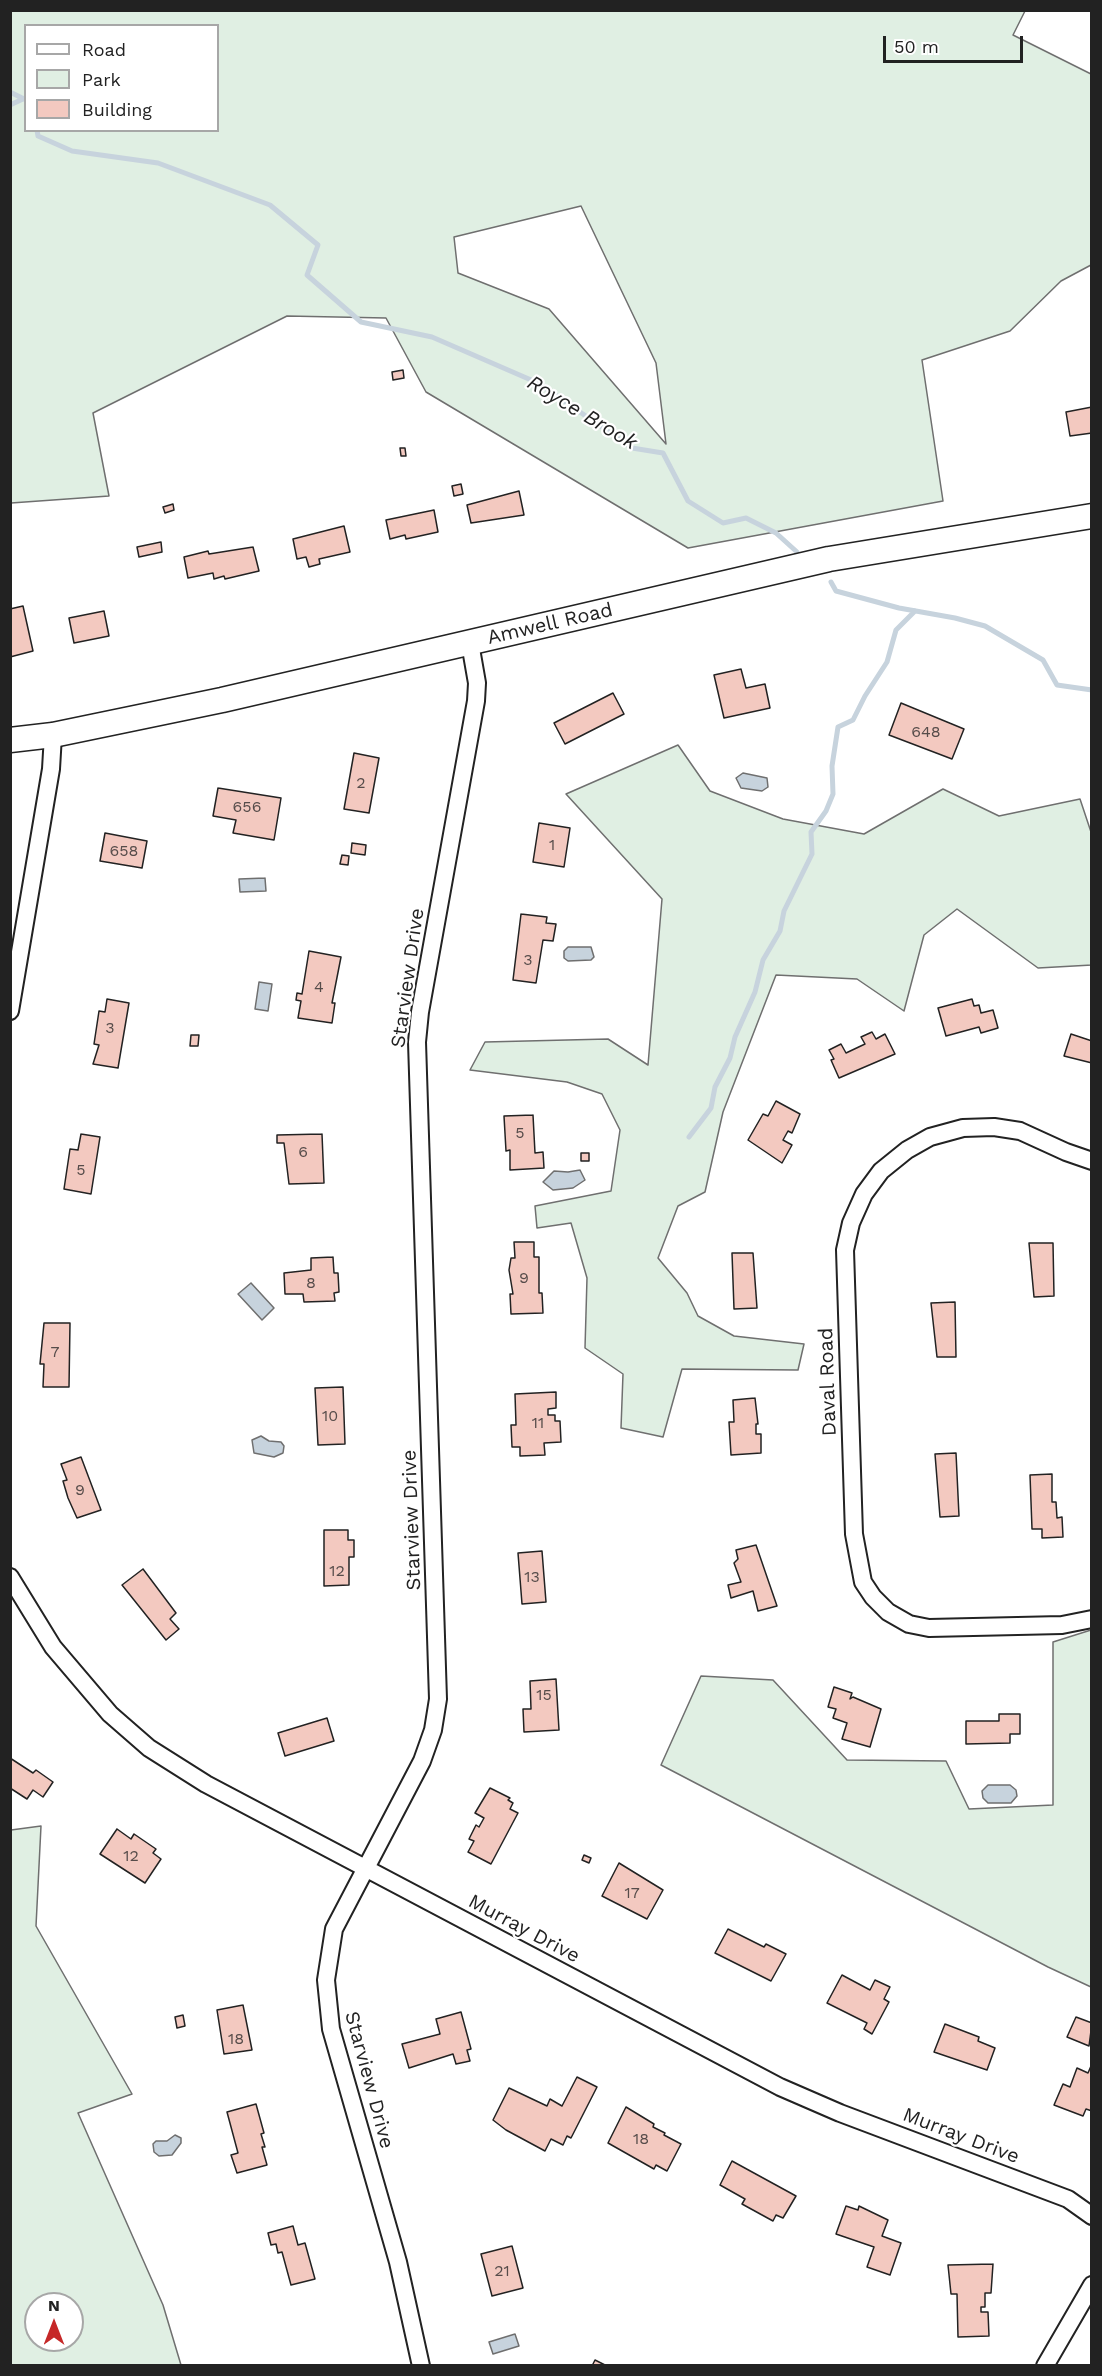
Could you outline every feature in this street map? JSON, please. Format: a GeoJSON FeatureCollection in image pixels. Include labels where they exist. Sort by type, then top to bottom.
{"type":"FeatureCollection","features":[{"type":"Feature","properties":{"kind":"main road","name":"Amwell Road"},"geometry":{"type":"LineString","coordinates":[[10,740],[53,735],[222,700],[829,559],[1092,516]]}},
{"type":"Feature","properties":{"kind":"street","name":"Starview Drive"},"geometry":{"type":"LineString","coordinates":[[421,2366],[398,2262],[331,2029],[327,2002],[328,1959],[334,1929],[422,1761],[433,1730],[438,1699],[417,1042],[422,1001],[476,701],[477,683],[470,643]]}},
{"type":"Feature","properties":{"kind":"street"},"geometry":{"type":"LineString","coordinates":[[10,1011],[51,769],[53,735]]}},
{"type":"Feature","properties":{"kind":"street","name":"Daval Road"},"geometry":{"type":"LineString","coordinates":[[1092,1161],[1020,1131],[994,1127],[963,1128],[930,1137],[907,1150],[881,1171],[864,1194],[851,1223],[845,1250],[854,1534],[863,1582],[873,1597],[888,1612],[909,1623],[929,1628],[1062,1625],[1092,1619]]}},
{"type":"Feature","properties":{"kind":"street","name":"Murray Drive"},"geometry":{"type":"LineString","coordinates":[[10,1577],[53,1647],[110,1714],[149,1748],[206,1784],[780,2087],[840,2113],[1068,2199],[1092,2216]]}},
{"type":"Feature","properties":{"kind":"street"},"geometry":{"type":"LineString","coordinates":[[1045,2366],[1092,2285]]}},
{"type":"Feature","properties":{"kind":"green space"},"geometry":{"type":"Polygon","coordinates":[[[10,11],[1025,11],[1013,35],[1091,74],[1091,265],[1061,281],[1010,331],[922,360],[943,501],[688,548],[426,392],[386,318],[287,316],[93,413],[109,496],[11,503],[10,11]],[[581,206],[454,237],[458,273],[549,309],[666,444],[656,363],[581,206]]]}},
{"type":"Feature","properties":{"kind":"green space"},"geometry":{"type":"Polygon","coordinates":[[[678,745],[710,791],[783,819],[864,834],[943,789],[999,816],[1080,799],[1091,832],[1092,965],[1038,968],[957,909],[924,935],[904,1011],[857,979],[776,975],[723,1112],[705,1192],[678,1206],[658,1258],[687,1293],[698,1316],[734,1336],[804,1344],[798,1370],[682,1369],[663,1437],[621,1428],[623,1374],[585,1348],[587,1278],[571,1223],[537,1228],[535,1206],[611,1191],[620,1130],[602,1094],[567,1082],[470,1070],[485,1042],[608,1039],[648,1065],[662,899],[566,794],[678,745]]]}},
{"type":"Feature","properties":{"kind":"green space"},"geometry":{"type":"Polygon","coordinates":[[[1091,1630],[1091,1987],[1048,1967],[661,1765],[701,1676],[773,1680],[847,1760],[946,1761],[969,1809],[1053,1805],[1053,1642],[1091,1630]]]}},
{"type":"Feature","properties":{"kind":"green space"},"geometry":{"type":"Polygon","coordinates":[[[41,1826],[36,1926],[132,2094],[78,2113],[163,2305],[181,2365],[11,2365],[11,1830],[41,1826]]]}},
{"type":"Feature","properties":{"kind":"shaded area"},"geometry":{"type":"Polygon","coordinates":[[[743,773],[767,778],[768,787],[762,791],[741,788],[736,778],[743,773]]]}},
{"type":"Feature","properties":{"kind":"shaded area"},"geometry":{"type":"Polygon","coordinates":[[[265,878],[266,891],[240,892],[239,879],[265,878]]]}},
{"type":"Feature","properties":{"kind":"shaded area"},"geometry":{"type":"Polygon","coordinates":[[[568,947],[591,947],[594,957],[591,960],[568,961],[564,958],[564,951],[568,947]]]}},
{"type":"Feature","properties":{"kind":"shaded area"},"geometry":{"type":"Polygon","coordinates":[[[259,982],[272,984],[268,1011],[255,1009],[259,982]]]}},
{"type":"Feature","properties":{"kind":"shaded area"},"geometry":{"type":"Polygon","coordinates":[[[580,1170],[585,1180],[573,1188],[553,1190],[543,1182],[554,1171],[580,1170]]]}},
{"type":"Feature","properties":{"kind":"shaded area"},"geometry":{"type":"Polygon","coordinates":[[[251,1283],[274,1308],[262,1320],[238,1294],[251,1283]]]}},
{"type":"Feature","properties":{"kind":"shaded area"},"geometry":{"type":"Polygon","coordinates":[[[261,1436],[269,1441],[281,1442],[284,1446],[283,1453],[274,1457],[254,1453],[252,1440],[261,1436]]]}},
{"type":"Feature","properties":{"kind":"shaded area"},"geometry":{"type":"Polygon","coordinates":[[[988,1785],[1010,1785],[1016,1790],[1017,1796],[1011,1803],[988,1803],[983,1798],[982,1791],[988,1785]]]}},
{"type":"Feature","properties":{"kind":"shaded area"},"geometry":{"type":"Polygon","coordinates":[[[175,2135],[181,2138],[181,2143],[172,2155],[159,2156],[154,2152],[153,2144],[156,2141],[167,2141],[175,2135]]]}},
{"type":"Feature","properties":{"kind":"shaded area"},"geometry":{"type":"Polygon","coordinates":[[[515,2334],[519,2346],[493,2354],[489,2342],[515,2334]]]}},
{"type":"Feature","properties":{"kind":"building"},"geometry":{"type":"Polygon","coordinates":[[[403,370],[404,378],[393,380],[392,372],[403,370]]]}},
{"type":"Feature","properties":{"kind":"building"},"geometry":{"type":"Polygon","coordinates":[[[1092,407],[1092,433],[1070,436],[1066,412],[1092,407]]]}},
{"type":"Feature","properties":{"kind":"building"},"geometry":{"type":"Polygon","coordinates":[[[400,448],[405,448],[406,456],[401,456],[400,448]]]}},
{"type":"Feature","properties":{"kind":"building"},"geometry":{"type":"Polygon","coordinates":[[[461,484],[463,494],[454,496],[452,486],[461,484]]]}},
{"type":"Feature","properties":{"kind":"building"},"geometry":{"type":"Polygon","coordinates":[[[519,491],[524,515],[471,523],[467,505],[519,491]]]}},
{"type":"Feature","properties":{"kind":"building"},"geometry":{"type":"Polygon","coordinates":[[[173,504],[174,510],[165,513],[163,507],[173,504]]]}},
{"type":"Feature","properties":{"kind":"building"},"geometry":{"type":"Polygon","coordinates":[[[434,510],[438,532],[406,539],[405,535],[390,539],[386,520],[434,510]]]}},
{"type":"Feature","properties":{"kind":"building"},"geometry":{"type":"Polygon","coordinates":[[[344,526],[350,552],[319,559],[320,564],[309,567],[306,557],[297,559],[293,539],[344,526]]]}},
{"type":"Feature","properties":{"kind":"building"},"geometry":{"type":"Polygon","coordinates":[[[161,542],[162,552],[139,557],[137,547],[161,542]]]}},
{"type":"Feature","properties":{"kind":"building"},"geometry":{"type":"Polygon","coordinates":[[[253,547],[259,571],[225,579],[224,576],[214,579],[213,573],[188,578],[184,557],[208,551],[209,554],[253,547]]]}},
{"type":"Feature","properties":{"kind":"building"},"geometry":{"type":"Polygon","coordinates":[[[23,606],[33,651],[10,657],[10,609],[23,606]]]}},
{"type":"Feature","properties":{"kind":"building"},"geometry":{"type":"Polygon","coordinates":[[[104,611],[109,636],[74,643],[69,618],[104,611]]]}},
{"type":"Feature","properties":{"kind":"building"},"geometry":{"type":"Polygon","coordinates":[[[741,669],[746,688],[765,684],[770,708],[724,718],[714,675],[741,669]]]}},
{"type":"Feature","properties":{"kind":"building"},"geometry":{"type":"Polygon","coordinates":[[[613,693],[624,714],[565,744],[554,723],[613,693]]]}},
{"type":"Feature","properties":{"kind":"building"},"geometry":{"type":"Polygon","coordinates":[[[901,703],[964,729],[952,759],[889,735],[901,703]]]}},
{"type":"Feature","properties":{"kind":"building"},"geometry":{"type":"Polygon","coordinates":[[[354,753],[379,758],[369,813],[344,809],[354,753]]]}},
{"type":"Feature","properties":{"kind":"building"},"geometry":{"type":"Polygon","coordinates":[[[218,788],[281,798],[274,840],[233,833],[236,820],[213,816],[218,788]]]}},
{"type":"Feature","properties":{"kind":"building"},"geometry":{"type":"Polygon","coordinates":[[[539,823],[570,828],[564,867],[533,862],[539,823]]]}},
{"type":"Feature","properties":{"kind":"building"},"geometry":{"type":"Polygon","coordinates":[[[105,833],[147,841],[142,868],[100,861],[105,833]]]}},
{"type":"Feature","properties":{"kind":"building"},"geometry":{"type":"Polygon","coordinates":[[[352,843],[366,845],[365,855],[351,853],[352,843]]]}},
{"type":"Feature","properties":{"kind":"building"},"geometry":{"type":"Polygon","coordinates":[[[342,855],[349,856],[348,865],[340,864],[342,855]]]}},
{"type":"Feature","properties":{"kind":"building"},"geometry":{"type":"Polygon","coordinates":[[[521,914],[547,917],[546,923],[556,924],[553,941],[543,940],[536,983],[513,980],[521,914]]]}},
{"type":"Feature","properties":{"kind":"building"},"geometry":{"type":"Polygon","coordinates":[[[309,951],[341,957],[332,1003],[335,1003],[332,1023],[298,1018],[301,1001],[296,1000],[297,993],[302,994],[309,951]]]}},
{"type":"Feature","properties":{"kind":"building"},"geometry":{"type":"Polygon","coordinates":[[[107,999],[129,1003],[118,1068],[93,1064],[99,1045],[94,1044],[99,1011],[105,1012],[107,999]]]}},
{"type":"Feature","properties":{"kind":"building"},"geometry":{"type":"Polygon","coordinates":[[[972,999],[974,1006],[979,1005],[981,1013],[993,1010],[998,1028],[981,1033],[979,1027],[946,1036],[938,1008],[972,999]]]}},
{"type":"Feature","properties":{"kind":"building"},"geometry":{"type":"Polygon","coordinates":[[[872,1032],[876,1039],[885,1034],[895,1054],[839,1078],[829,1050],[841,1044],[846,1053],[865,1044],[861,1037],[872,1032]]]}},
{"type":"Feature","properties":{"kind":"building"},"geometry":{"type":"Polygon","coordinates":[[[1071,1034],[1092,1041],[1092,1063],[1064,1056],[1071,1034]]]}},
{"type":"Feature","properties":{"kind":"building"},"geometry":{"type":"Polygon","coordinates":[[[191,1035],[199,1035],[198,1046],[190,1046],[191,1035]]]}},
{"type":"Feature","properties":{"kind":"building"},"geometry":{"type":"Polygon","coordinates":[[[776,1101],[800,1114],[792,1133],[788,1131],[783,1140],[792,1145],[782,1163],[748,1140],[763,1114],[768,1116],[776,1101]]]}},
{"type":"Feature","properties":{"kind":"building"},"geometry":{"type":"Polygon","coordinates":[[[533,1115],[535,1153],[543,1152],[544,1168],[510,1170],[510,1150],[506,1151],[504,1116],[533,1115]]]}},
{"type":"Feature","properties":{"kind":"building"},"geometry":{"type":"Polygon","coordinates":[[[81,1134],[100,1137],[91,1194],[64,1189],[70,1149],[78,1150],[81,1134]]]}},
{"type":"Feature","properties":{"kind":"building"},"geometry":{"type":"Polygon","coordinates":[[[322,1134],[324,1183],[289,1184],[284,1143],[277,1143],[277,1135],[322,1134]]]}},
{"type":"Feature","properties":{"kind":"building"},"geometry":{"type":"Polygon","coordinates":[[[581,1153],[589,1153],[589,1161],[581,1161],[581,1153]]]}},
{"type":"Feature","properties":{"kind":"building"},"geometry":{"type":"Polygon","coordinates":[[[514,1242],[534,1242],[534,1257],[539,1257],[539,1293],[542,1293],[543,1313],[511,1314],[510,1294],[513,1294],[509,1270],[511,1258],[515,1258],[514,1242]]]}},
{"type":"Feature","properties":{"kind":"building"},"geometry":{"type":"Polygon","coordinates":[[[1029,1243],[1053,1243],[1054,1296],[1034,1297],[1029,1243]]]}},
{"type":"Feature","properties":{"kind":"building"},"geometry":{"type":"Polygon","coordinates":[[[732,1253],[753,1253],[757,1308],[734,1309],[732,1253]]]}},
{"type":"Feature","properties":{"kind":"building"},"geometry":{"type":"Polygon","coordinates":[[[333,1257],[334,1273],[338,1273],[339,1292],[334,1293],[335,1301],[304,1302],[303,1294],[285,1294],[284,1273],[311,1270],[311,1258],[333,1257]]]}},
{"type":"Feature","properties":{"kind":"building"},"geometry":{"type":"Polygon","coordinates":[[[955,1302],[956,1357],[937,1357],[931,1303],[955,1302]]]}},
{"type":"Feature","properties":{"kind":"building"},"geometry":{"type":"Polygon","coordinates":[[[44,1323],[70,1323],[69,1387],[43,1387],[44,1364],[40,1364],[44,1323]]]}},
{"type":"Feature","properties":{"kind":"building"},"geometry":{"type":"Polygon","coordinates":[[[343,1387],[345,1444],[318,1445],[315,1388],[343,1387]]]}},
{"type":"Feature","properties":{"kind":"building"},"geometry":{"type":"Polygon","coordinates":[[[556,1392],[556,1408],[548,1409],[548,1415],[555,1415],[555,1421],[560,1421],[561,1442],[544,1443],[545,1455],[520,1456],[520,1447],[512,1447],[511,1425],[516,1425],[515,1394],[556,1392]]]}},
{"type":"Feature","properties":{"kind":"building"},"geometry":{"type":"Polygon","coordinates":[[[755,1398],[758,1424],[756,1424],[756,1434],[761,1434],[761,1453],[731,1455],[729,1422],[734,1422],[733,1400],[755,1398]]]}},
{"type":"Feature","properties":{"kind":"building"},"geometry":{"type":"Polygon","coordinates":[[[956,1453],[959,1516],[940,1517],[935,1454],[956,1453]]]}},
{"type":"Feature","properties":{"kind":"building"},"geometry":{"type":"Polygon","coordinates":[[[81,1457],[101,1510],[77,1518],[68,1498],[63,1481],[67,1480],[61,1464],[81,1457]]]}},
{"type":"Feature","properties":{"kind":"building"},"geometry":{"type":"Polygon","coordinates":[[[1052,1474],[1052,1502],[1056,1502],[1057,1518],[1062,1517],[1063,1537],[1042,1538],[1042,1529],[1032,1529],[1030,1475],[1052,1474]]]}},
{"type":"Feature","properties":{"kind":"building"},"geometry":{"type":"Polygon","coordinates":[[[324,1530],[348,1530],[348,1540],[354,1540],[354,1557],[349,1557],[349,1585],[324,1586],[324,1530]]]}},
{"type":"Feature","properties":{"kind":"building"},"geometry":{"type":"Polygon","coordinates":[[[756,1545],[777,1606],[758,1611],[753,1591],[731,1598],[728,1585],[741,1582],[734,1563],[738,1559],[736,1550],[756,1545]]]}},
{"type":"Feature","properties":{"kind":"building"},"geometry":{"type":"Polygon","coordinates":[[[542,1551],[546,1602],[522,1604],[518,1553],[542,1551]]]}},
{"type":"Feature","properties":{"kind":"building"},"geometry":{"type":"Polygon","coordinates":[[[143,1569],[176,1613],[170,1619],[179,1629],[166,1640],[122,1585],[143,1569]]]}},
{"type":"Feature","properties":{"kind":"building"},"geometry":{"type":"Polygon","coordinates":[[[556,1679],[559,1730],[524,1732],[523,1709],[531,1709],[530,1681],[556,1679]]]}},
{"type":"Feature","properties":{"kind":"building"},"geometry":{"type":"Polygon","coordinates":[[[834,1687],[852,1693],[850,1699],[853,1697],[881,1709],[870,1747],[842,1739],[847,1723],[833,1718],[836,1709],[828,1707],[834,1687]]]}},
{"type":"Feature","properties":{"kind":"building"},"geometry":{"type":"Polygon","coordinates":[[[999,1714],[1020,1714],[1020,1734],[1010,1734],[1010,1743],[966,1744],[966,1721],[999,1721],[999,1714]]]}},
{"type":"Feature","properties":{"kind":"building"},"geometry":{"type":"Polygon","coordinates":[[[327,1718],[334,1741],[285,1756],[278,1733],[327,1718]]]}},
{"type":"Feature","properties":{"kind":"building"},"geometry":{"type":"Polygon","coordinates":[[[10,1758],[33,1773],[36,1770],[53,1782],[43,1797],[33,1790],[27,1799],[10,1788],[10,1758]]]}},
{"type":"Feature","properties":{"kind":"building"},"geometry":{"type":"Polygon","coordinates":[[[490,1788],[510,1798],[508,1800],[513,1803],[510,1809],[518,1813],[491,1864],[468,1852],[474,1841],[469,1839],[476,1825],[479,1827],[484,1818],[475,1813],[490,1788]]]}},
{"type":"Feature","properties":{"kind":"building"},"geometry":{"type":"Polygon","coordinates":[[[117,1829],[131,1839],[134,1834],[156,1849],[153,1853],[161,1859],[145,1883],[100,1854],[117,1829]]]}},
{"type":"Feature","properties":{"kind":"building"},"geometry":{"type":"Polygon","coordinates":[[[584,1855],[591,1858],[589,1863],[582,1860],[584,1855]]]}},
{"type":"Feature","properties":{"kind":"building"},"geometry":{"type":"Polygon","coordinates":[[[619,1863],[663,1890],[647,1919],[602,1896],[619,1863]]]}},
{"type":"Feature","properties":{"kind":"building"},"geometry":{"type":"Polygon","coordinates":[[[728,1929],[764,1947],[766,1944],[786,1954],[771,1981],[715,1953],[728,1929]]]}},
{"type":"Feature","properties":{"kind":"building"},"geometry":{"type":"Polygon","coordinates":[[[842,1975],[870,1990],[875,1980],[890,1987],[884,1999],[889,2002],[872,2034],[864,2029],[867,2023],[827,2003],[842,1975]]]}},
{"type":"Feature","properties":{"kind":"building"},"geometry":{"type":"Polygon","coordinates":[[[243,2005],[252,2050],[224,2054],[217,2010],[243,2005]]]}},
{"type":"Feature","properties":{"kind":"building"},"geometry":{"type":"Polygon","coordinates":[[[461,2012],[471,2049],[467,2050],[470,2061],[456,2064],[453,2054],[409,2068],[402,2044],[440,2034],[436,2019],[461,2012]]]}},
{"type":"Feature","properties":{"kind":"building"},"geometry":{"type":"Polygon","coordinates":[[[183,2015],[185,2026],[177,2028],[175,2017],[183,2015]]]}},
{"type":"Feature","properties":{"kind":"building"},"geometry":{"type":"Polygon","coordinates":[[[1076,2017],[1092,2023],[1089,2046],[1067,2037],[1076,2017]]]}},
{"type":"Feature","properties":{"kind":"building"},"geometry":{"type":"Polygon","coordinates":[[[945,2024],[979,2037],[978,2041],[995,2048],[987,2070],[934,2052],[945,2024]]]}},
{"type":"Feature","properties":{"kind":"building"},"geometry":{"type":"Polygon","coordinates":[[[1091,2066],[1092,2111],[1086,2109],[1083,2116],[1054,2105],[1063,2084],[1070,2087],[1077,2068],[1088,2073],[1091,2066]]]}},
{"type":"Feature","properties":{"kind":"building"},"geometry":{"type":"Polygon","coordinates":[[[577,2077],[597,2087],[571,2138],[567,2136],[563,2145],[551,2139],[545,2151],[506,2130],[493,2120],[509,2088],[547,2106],[550,2099],[562,2106],[577,2077]]]}},
{"type":"Feature","properties":{"kind":"building"},"geometry":{"type":"Polygon","coordinates":[[[256,2104],[264,2133],[261,2134],[265,2147],[262,2147],[267,2165],[237,2173],[231,2155],[238,2153],[227,2112],[256,2104]]]}},
{"type":"Feature","properties":{"kind":"building"},"geometry":{"type":"Polygon","coordinates":[[[626,2107],[654,2124],[653,2127],[665,2133],[664,2135],[681,2144],[667,2171],[656,2165],[654,2169],[608,2143],[626,2107]]]}},
{"type":"Feature","properties":{"kind":"building"},"geometry":{"type":"Polygon","coordinates":[[[732,2161],[796,2196],[783,2218],[776,2215],[773,2221],[742,2204],[745,2199],[720,2185],[732,2161]]]}},
{"type":"Feature","properties":{"kind":"building"},"geometry":{"type":"Polygon","coordinates":[[[846,2206],[858,2210],[859,2206],[888,2220],[882,2236],[901,2243],[890,2275],[867,2267],[874,2247],[836,2234],[846,2206]]]}},
{"type":"Feature","properties":{"kind":"building"},"geometry":{"type":"Polygon","coordinates":[[[293,2226],[298,2245],[305,2243],[315,2279],[291,2285],[282,2252],[278,2253],[276,2244],[271,2245],[268,2233],[293,2226]]]}},
{"type":"Feature","properties":{"kind":"building"},"geometry":{"type":"Polygon","coordinates":[[[512,2246],[523,2288],[492,2296],[481,2254],[512,2246]]]}},
{"type":"Feature","properties":{"kind":"building"},"geometry":{"type":"Polygon","coordinates":[[[993,2264],[991,2293],[985,2293],[985,2307],[981,2307],[981,2312],[988,2312],[989,2336],[958,2337],[957,2294],[951,2294],[948,2265],[993,2264]]]}},
{"type":"Feature","properties":{"kind":"building"},"geometry":{"type":"Polygon","coordinates":[[[595,2360],[607,2366],[592,2366],[595,2360]]]}},
{"type":"Feature","properties":{"kind":"waterway"},"geometry":{"type":"LineString","coordinates":[[10,92],[24,99]]}},
{"type":"Feature","properties":{"kind":"waterway"},"geometry":{"type":"LineString","coordinates":[[10,105],[24,98]]}},
{"type":"Feature","properties":{"kind":"waterway","name":"Royce Brook"},"geometry":{"type":"LineString","coordinates":[[37,132],[38,136],[72,151],[158,163],[270,205],[318,245],[307,275],[361,322],[432,337],[538,383],[632,448],[663,453],[688,501],[723,523],[746,518],[776,533],[797,552]]}},
{"type":"Feature","properties":{"kind":"waterway","name":"Royce Brook"},"geometry":{"type":"LineString","coordinates":[[831,582],[836,591],[899,608],[985,626],[1043,660],[1057,685],[1092,690]]}},
{"type":"Feature","properties":{"kind":"waterway"},"geometry":{"type":"LineString","coordinates":[[689,1137],[711,1108],[715,1087],[730,1058],[735,1037],[755,992],[763,960],[780,931],[784,911],[812,854],[811,832],[826,811],[833,794],[832,766],[838,727],[853,720],[887,662],[896,630],[915,611]]}}]}
